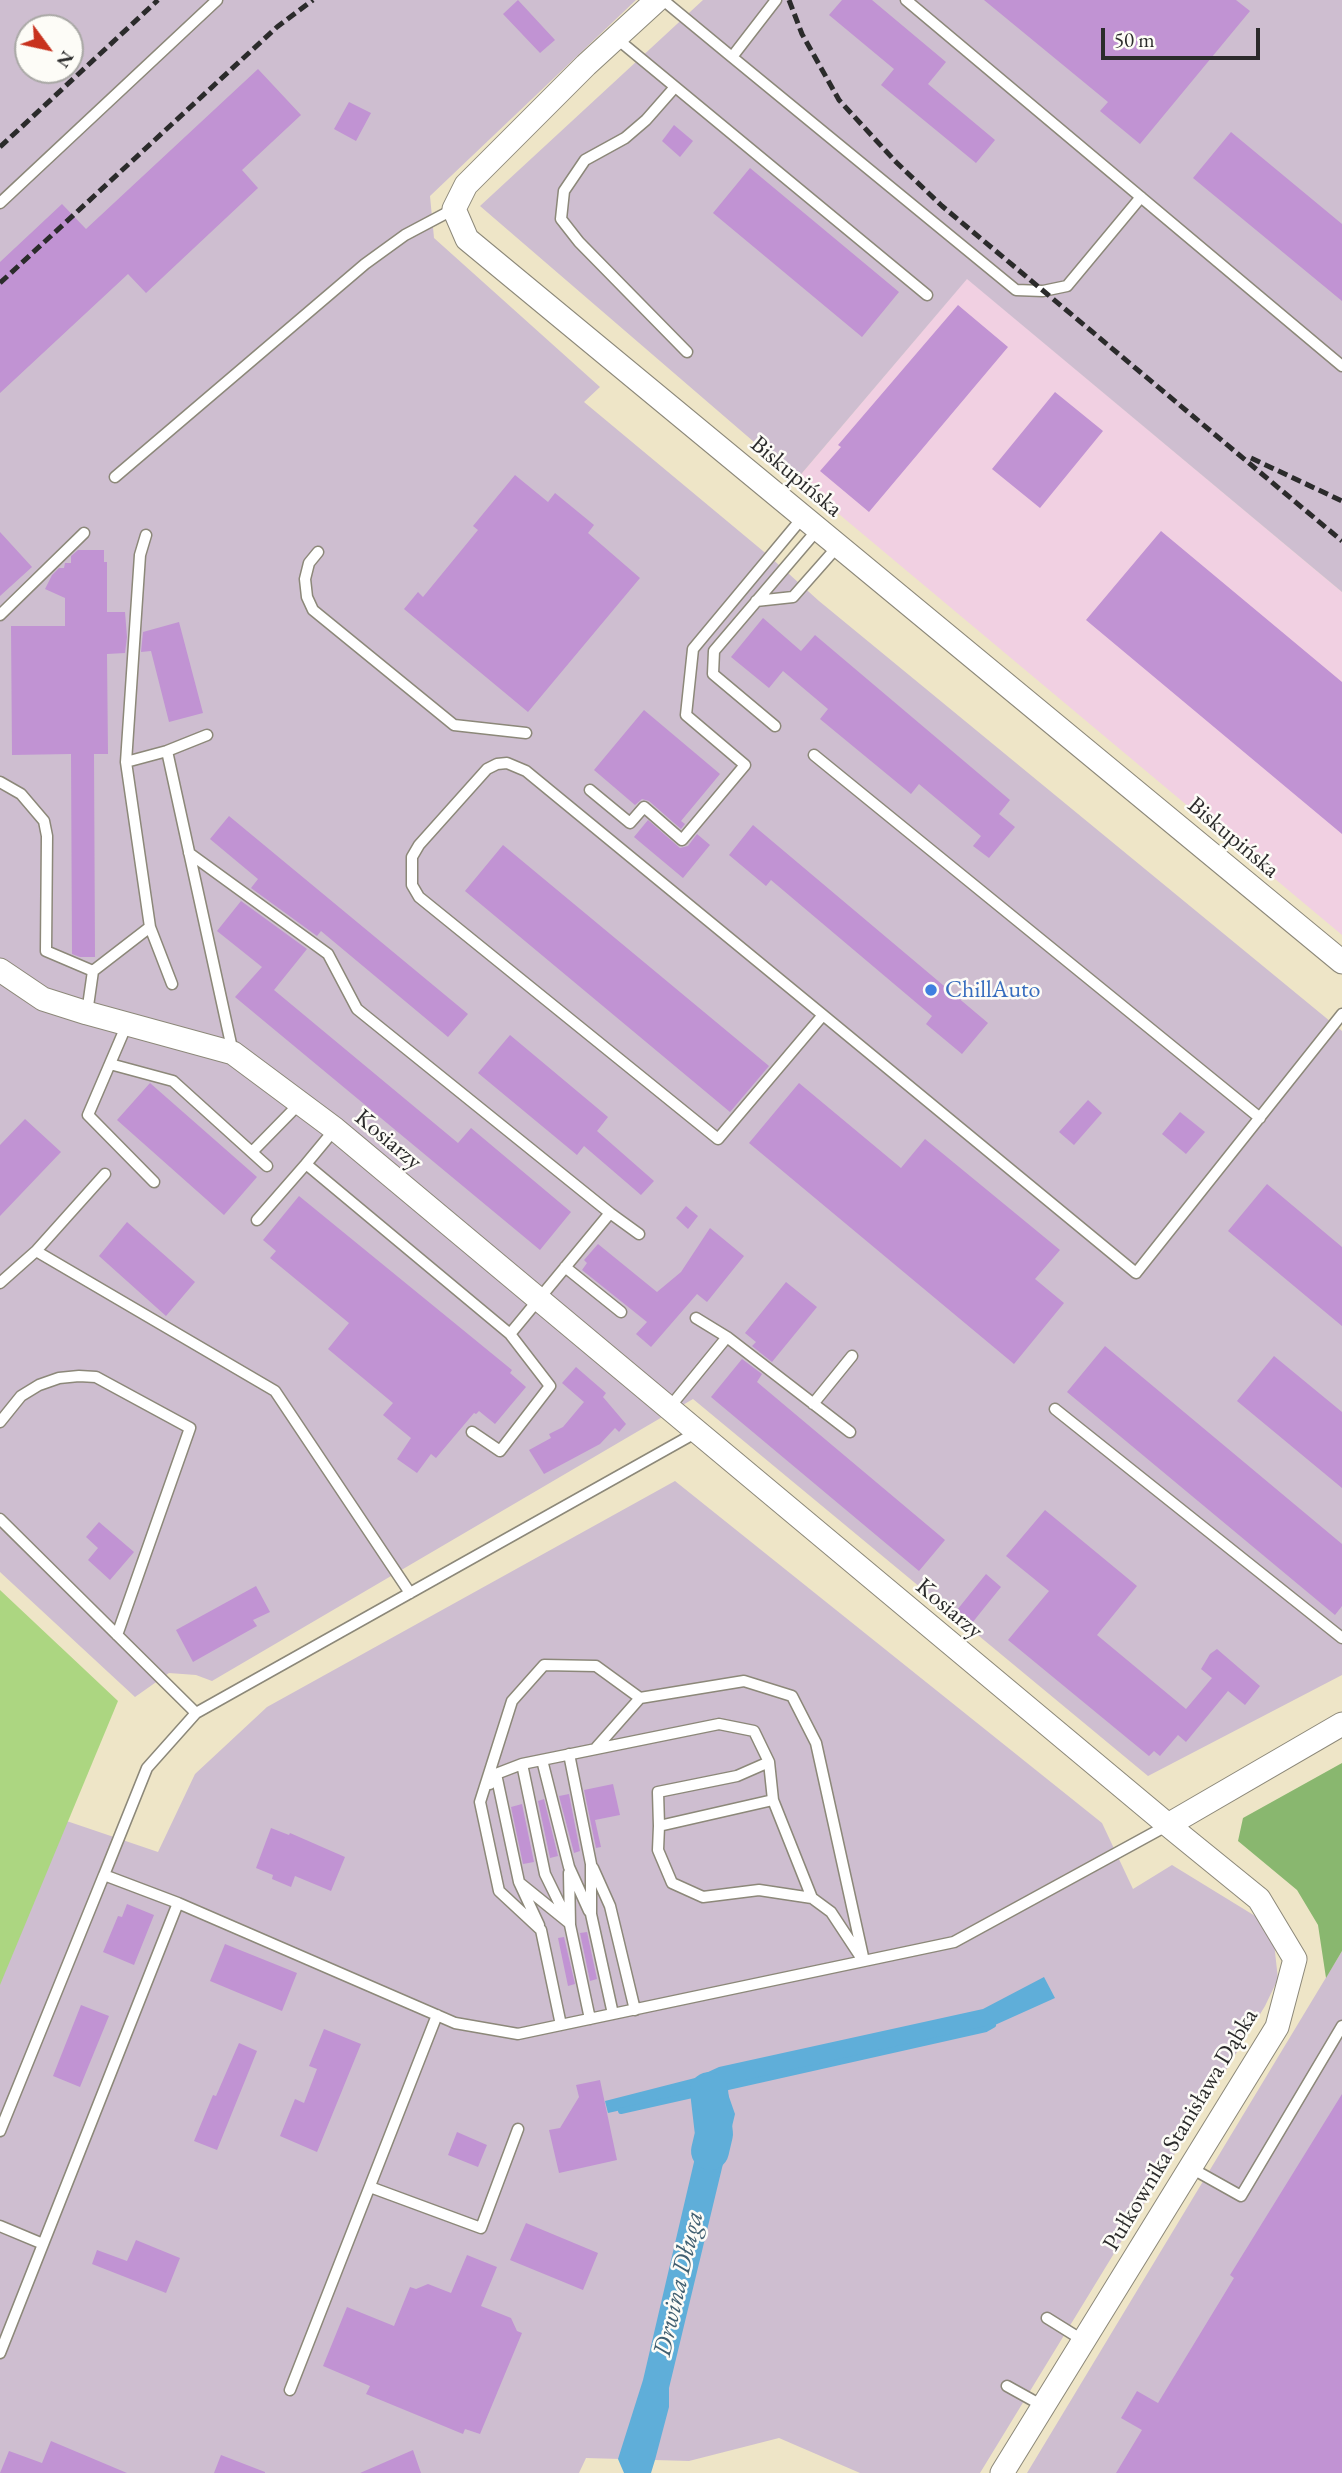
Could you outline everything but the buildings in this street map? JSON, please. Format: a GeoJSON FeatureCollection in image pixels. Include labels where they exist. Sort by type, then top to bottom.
{"type":"FeatureCollection","features":[{"type":"Feature","properties":{"kind":"street"},"geometry":{"type":"LineString","coordinates":[[454,209],[466,185],[657,0]]}},
{"type":"Feature","properties":{"kind":"street","name":"Biskupińska"},"geometry":{"type":"LineString","coordinates":[[454,209],[467,239],[1342,962]]}},
{"type":"Feature","properties":{"kind":"street","name":"Kosiarzy"},"geometry":{"type":"LineString","coordinates":[[0,970],[43,999],[233,1053],[300,1102],[1168,1825]]}},
{"type":"Feature","properties":{"kind":"street"},"geometry":{"type":"LineString","coordinates":[[1168,1825],[1342,1724]]}},
{"type":"Feature","properties":{"kind":"street","name":"Pułkownika Stanisława Dąbka"},"geometry":{"type":"LineString","coordinates":[[1002,2473],[1277,2028],[1295,1959],[1259,1899],[1168,1825]]}},
{"type":"Feature","properties":{"kind":"lane"},"geometry":{"type":"LineString","coordinates":[[0,203],[216,0]]}},
{"type":"Feature","properties":{"kind":"lane"},"geometry":{"type":"LineString","coordinates":[[663,0],[1016,290],[1043,291],[1067,286],[1141,197]]}},
{"type":"Feature","properties":{"kind":"lane"},"geometry":{"type":"LineString","coordinates":[[732,57],[776,0]]}},
{"type":"Feature","properties":{"kind":"lane"},"geometry":{"type":"LineString","coordinates":[[905,0],[1342,366]]}},
{"type":"Feature","properties":{"kind":"lane"},"geometry":{"type":"LineString","coordinates":[[616,38],[927,295]]}},
{"type":"Feature","properties":{"kind":"lane"},"geometry":{"type":"LineString","coordinates":[[675,87],[635,129],[586,160],[564,191],[561,219],[579,242],[687,352]]}},
{"type":"Feature","properties":{"kind":"lane"},"geometry":{"type":"LineString","coordinates":[[115,477],[365,264],[405,235],[454,209]]}},
{"type":"Feature","properties":{"kind":"lane"},"geometry":{"type":"LineString","coordinates":[[775,726],[713,674],[715,651],[757,601],[810,523]]}},
{"type":"Feature","properties":{"kind":"lane"},"geometry":{"type":"LineString","coordinates":[[590,790],[631,823],[644,807],[682,839],[745,765],[686,715],[693,649],[810,523]]}},
{"type":"Feature","properties":{"kind":"lane"},"geometry":{"type":"LineString","coordinates":[[0,615],[84,533]]}},
{"type":"Feature","properties":{"kind":"lane"},"geometry":{"type":"LineString","coordinates":[[146,535],[140,555],[126,762],[150,927],[172,984]]}},
{"type":"Feature","properties":{"kind":"lane"},"geometry":{"type":"LineString","coordinates":[[757,601],[793,597],[838,546]]}},
{"type":"Feature","properties":{"kind":"lane"},"geometry":{"type":"LineString","coordinates":[[318,552],[309,563],[305,579],[307,597],[313,610],[454,725],[526,733]]}},
{"type":"Feature","properties":{"kind":"lane"},"geometry":{"type":"LineString","coordinates":[[126,762],[167,751],[207,735]]}},
{"type":"Feature","properties":{"kind":"lane"},"geometry":{"type":"LineString","coordinates":[[167,751],[233,1053]]}},
{"type":"Feature","properties":{"kind":"lane"},"geometry":{"type":"LineString","coordinates":[[814,755],[1260,1118]]}},
{"type":"Feature","properties":{"kind":"lane"},"geometry":{"type":"LineString","coordinates":[[823,1015],[718,1139],[419,897],[412,885],[412,857],[419,845],[487,769],[508,763],[526,771],[823,1015],[1136,1273],[1342,1014]]}},
{"type":"Feature","properties":{"kind":"lane"},"geometry":{"type":"LineString","coordinates":[[0,782],[21,794],[44,821],[47,836],[46,950],[93,971]]}},
{"type":"Feature","properties":{"kind":"lane"},"geometry":{"type":"LineString","coordinates":[[189,853],[328,954],[357,1009],[639,1234]]}},
{"type":"Feature","properties":{"kind":"lane"},"geometry":{"type":"LineString","coordinates":[[87,1013],[93,971],[150,927]]}},
{"type":"Feature","properties":{"kind":"lane"},"geometry":{"type":"LineString","coordinates":[[127,1024],[88,1115],[154,1182]]}},
{"type":"Feature","properties":{"kind":"lane"},"geometry":{"type":"LineString","coordinates":[[110,1064],[173,1081],[267,1166]]}},
{"type":"Feature","properties":{"kind":"lane"},"geometry":{"type":"LineString","coordinates":[[252,1152],[300,1102]]}},
{"type":"Feature","properties":{"kind":"lane"},"geometry":{"type":"LineString","coordinates":[[257,1220],[335,1129]]}},
{"type":"Feature","properties":{"kind":"lane"},"geometry":{"type":"LineString","coordinates":[[306,1164],[510,1334],[550,1386],[500,1451],[471,1432]]}},
{"type":"Feature","properties":{"kind":"lane"},"geometry":{"type":"LineString","coordinates":[[0,1283],[36,1251],[105,1174]]}},
{"type":"Feature","properties":{"kind":"lane"},"geometry":{"type":"LineString","coordinates":[[510,1334],[610,1213]]}},
{"type":"Feature","properties":{"kind":"lane"},"geometry":{"type":"LineString","coordinates":[[36,1251],[275,1391],[410,1593]]}},
{"type":"Feature","properties":{"kind":"lane"},"geometry":{"type":"LineString","coordinates":[[565,1267],[621,1312]]}},
{"type":"Feature","properties":{"kind":"lane"},"geometry":{"type":"LineString","coordinates":[[696,1318],[727,1337],[850,1432]]}},
{"type":"Feature","properties":{"kind":"lane"},"geometry":{"type":"LineString","coordinates":[[669,1408],[727,1337]]}},
{"type":"Feature","properties":{"kind":"lane"},"geometry":{"type":"LineString","coordinates":[[813,1404],[852,1356]]}},
{"type":"Feature","properties":{"kind":"lane"},"geometry":{"type":"LineString","coordinates":[[0,1422],[22,1396],[39,1385],[59,1378],[79,1376],[96,1377],[191,1428],[117,1635]]}},
{"type":"Feature","properties":{"kind":"lane"},"geometry":{"type":"LineString","coordinates":[[1055,1409],[1342,1639]]}},
{"type":"Feature","properties":{"kind":"lane"},"geometry":{"type":"LineString","coordinates":[[0,2131],[147,1768],[196,1713],[698,1432]]}},
{"type":"Feature","properties":{"kind":"lane"},"geometry":{"type":"LineString","coordinates":[[0,1519],[196,1713]]}},
{"type":"Feature","properties":{"kind":"lane"},"geometry":{"type":"LineString","coordinates":[[541,1930],[499,1891],[480,1802],[512,1701],[544,1665],[596,1666],[640,1698]]}},
{"type":"Feature","properties":{"kind":"lane"},"geometry":{"type":"LineString","coordinates":[[595,1749],[640,1698],[744,1681],[792,1696],[816,1743],[864,1961]]}},
{"type":"Feature","properties":{"kind":"lane"},"geometry":{"type":"LineString","coordinates":[[480,1802],[496,1774],[522,1765],[719,1724],[754,1731],[769,1762],[773,1800],[812,1898]]}},
{"type":"Feature","properties":{"kind":"lane"},"geometry":{"type":"LineString","coordinates":[[569,1754],[591,1864],[591,1914],[613,2014]]}},
{"type":"Feature","properties":{"kind":"lane"},"geometry":{"type":"LineString","coordinates":[[542,1760],[569,1867],[591,1914]]}},
{"type":"Feature","properties":{"kind":"lane"},"geometry":{"type":"LineString","coordinates":[[769,1762],[737,1776],[658,1792],[658,1850],[672,1883],[704,1897],[759,1890],[812,1898],[831,1912],[864,1961]]}},
{"type":"Feature","properties":{"kind":"lane"},"geometry":{"type":"LineString","coordinates":[[522,1765],[545,1874],[570,1925]]}},
{"type":"Feature","properties":{"kind":"lane"},"geometry":{"type":"LineString","coordinates":[[496,1774],[519,1882],[541,1930],[561,2025]]}},
{"type":"Feature","properties":{"kind":"lane"},"geometry":{"type":"LineString","coordinates":[[659,1826],[773,1800]]}},
{"type":"Feature","properties":{"kind":"lane"},"geometry":{"type":"LineString","coordinates":[[104,1875],[178,1903],[455,2023],[517,2034],[954,1942],[1168,1825]]}},
{"type":"Feature","properties":{"kind":"lane"},"geometry":{"type":"LineString","coordinates":[[591,1864],[610,1906],[635,2010]]}},
{"type":"Feature","properties":{"kind":"lane"},"geometry":{"type":"LineString","coordinates":[[569,1867],[570,1925],[590,2019]]}},
{"type":"Feature","properties":{"kind":"lane"},"geometry":{"type":"LineString","coordinates":[[541,1930],[545,1874]]}},
{"type":"Feature","properties":{"kind":"lane"},"geometry":{"type":"LineString","coordinates":[[519,1882],[570,1925]]}},
{"type":"Feature","properties":{"kind":"lane"},"geometry":{"type":"LineString","coordinates":[[0,2353],[178,1903]]}},
{"type":"Feature","properties":{"kind":"lane"},"geometry":{"type":"LineString","coordinates":[[290,2390],[437,2015]]}},
{"type":"Feature","properties":{"kind":"lane"},"geometry":{"type":"LineString","coordinates":[[1191,2168],[1241,2196],[1342,2026]]}},
{"type":"Feature","properties":{"kind":"lane"},"geometry":{"type":"LineString","coordinates":[[370,2187],[481,2228],[518,2129]]}},
{"type":"Feature","properties":{"kind":"lane"},"geometry":{"type":"LineString","coordinates":[[0,2226],[43,2244]]}},
{"type":"Feature","properties":{"kind":"lane"},"geometry":{"type":"LineString","coordinates":[[1047,2318],[1084,2341]]}},
{"type":"Feature","properties":{"kind":"lane"},"geometry":{"type":"LineString","coordinates":[[1007,2386],[1043,2406]]}},
{"type":"Feature","properties":{"kind":"shaded area"},"geometry":{"type":"Polygon","coordinates":[[[0,0],[636,0],[430,196],[434,238],[600,387],[584,402],[819,601],[1342,1031],[1342,1675],[1148,1776],[693,1399],[212,1681],[196,1675],[169,1673],[135,1697],[0,1572],[0,0]]]}},
{"type":"Feature","properties":{"kind":"shaded area"},"geometry":{"type":"Polygon","coordinates":[[[703,0],[1342,0],[1342,592],[967,279],[797,479],[480,206],[703,0]]]}},
{"type":"Feature","properties":{"kind":"shaded area"},"geometry":{"type":"Polygon","coordinates":[[[967,278],[1342,592],[1342,935],[797,479],[967,278]]]}},
{"type":"Feature","properties":{"kind":"shaded area"},"geometry":{"type":"Polygon","coordinates":[[[675,1481],[1102,1823],[1133,1889],[1172,1865],[1260,1919],[1274,1943],[1278,1979],[1265,2006],[980,2473],[860,2473],[779,2438],[689,2461],[586,2458],[579,2473],[0,2473],[0,1929],[46,1814],[158,1852],[195,1774],[267,1707],[675,1481]]]}},
{"type":"Feature","properties":{"kind":"shaded area"},"geometry":{"type":"Polygon","coordinates":[[[1342,1951],[1342,2473],[1027,2473],[1342,1951]]]}},
{"type":"Feature","properties":{"kind":"green space"},"geometry":{"type":"Polygon","coordinates":[[[0,1590],[118,1701],[0,1985],[0,1590]]]}},
{"type":"Feature","properties":{"kind":"green space"},"geometry":{"type":"Polygon","coordinates":[[[1342,1763],[1342,1951],[1326,1978],[1318,1925],[1297,1890],[1238,1841],[1243,1818],[1342,1763]]]}},
{"type":"Feature","properties":{"kind":"water"},"geometry":{"type":"Polygon","coordinates":[[[1044,1977],[1055,1998],[986,2029],[608,2113],[605,2101],[695,2078],[719,2067],[983,2009],[1044,1977]]]}},
{"type":"Feature","properties":{"kind":"water"},"geometry":{"type":"Polygon","coordinates":[[[728,2094],[735,2114],[669,2388],[669,2407],[655,2460],[651,2473],[624,2473],[618,2459],[643,2380],[705,2115],[711,2099],[728,2094]]]}},
{"type":"Feature","properties":{"kind":"waterway"},"geometry":{"type":"LineString","coordinates":[[621,2111],[986,2029],[993,2025]]}},
{"type":"Feature","properties":{"kind":"waterway","name":"Drwina Długa"},"geometry":{"type":"LineString","coordinates":[[709,2091],[714,2134],[710,2151]]}},
{"type":"Feature","properties":{"kind":"railway"},"geometry":{"type":"LineString","coordinates":[[0,147],[158,0]]}},
{"type":"Feature","properties":{"kind":"railway"},"geometry":{"type":"LineString","coordinates":[[0,283],[277,27],[313,0]]}},
{"type":"Feature","properties":{"kind":"railway"},"geometry":{"type":"LineString","coordinates":[[789,0],[802,34],[839,100],[896,162],[942,206],[1342,541]]}},
{"type":"Feature","properties":{"kind":"railway"},"geometry":{"type":"LineString","coordinates":[[1251,458],[1342,501]]}},
{"type":"Feature","properties":{"kind":"place","name":"ChillAuto"},"geometry":{"type":"Point","coordinates":[931,990]}}]}
